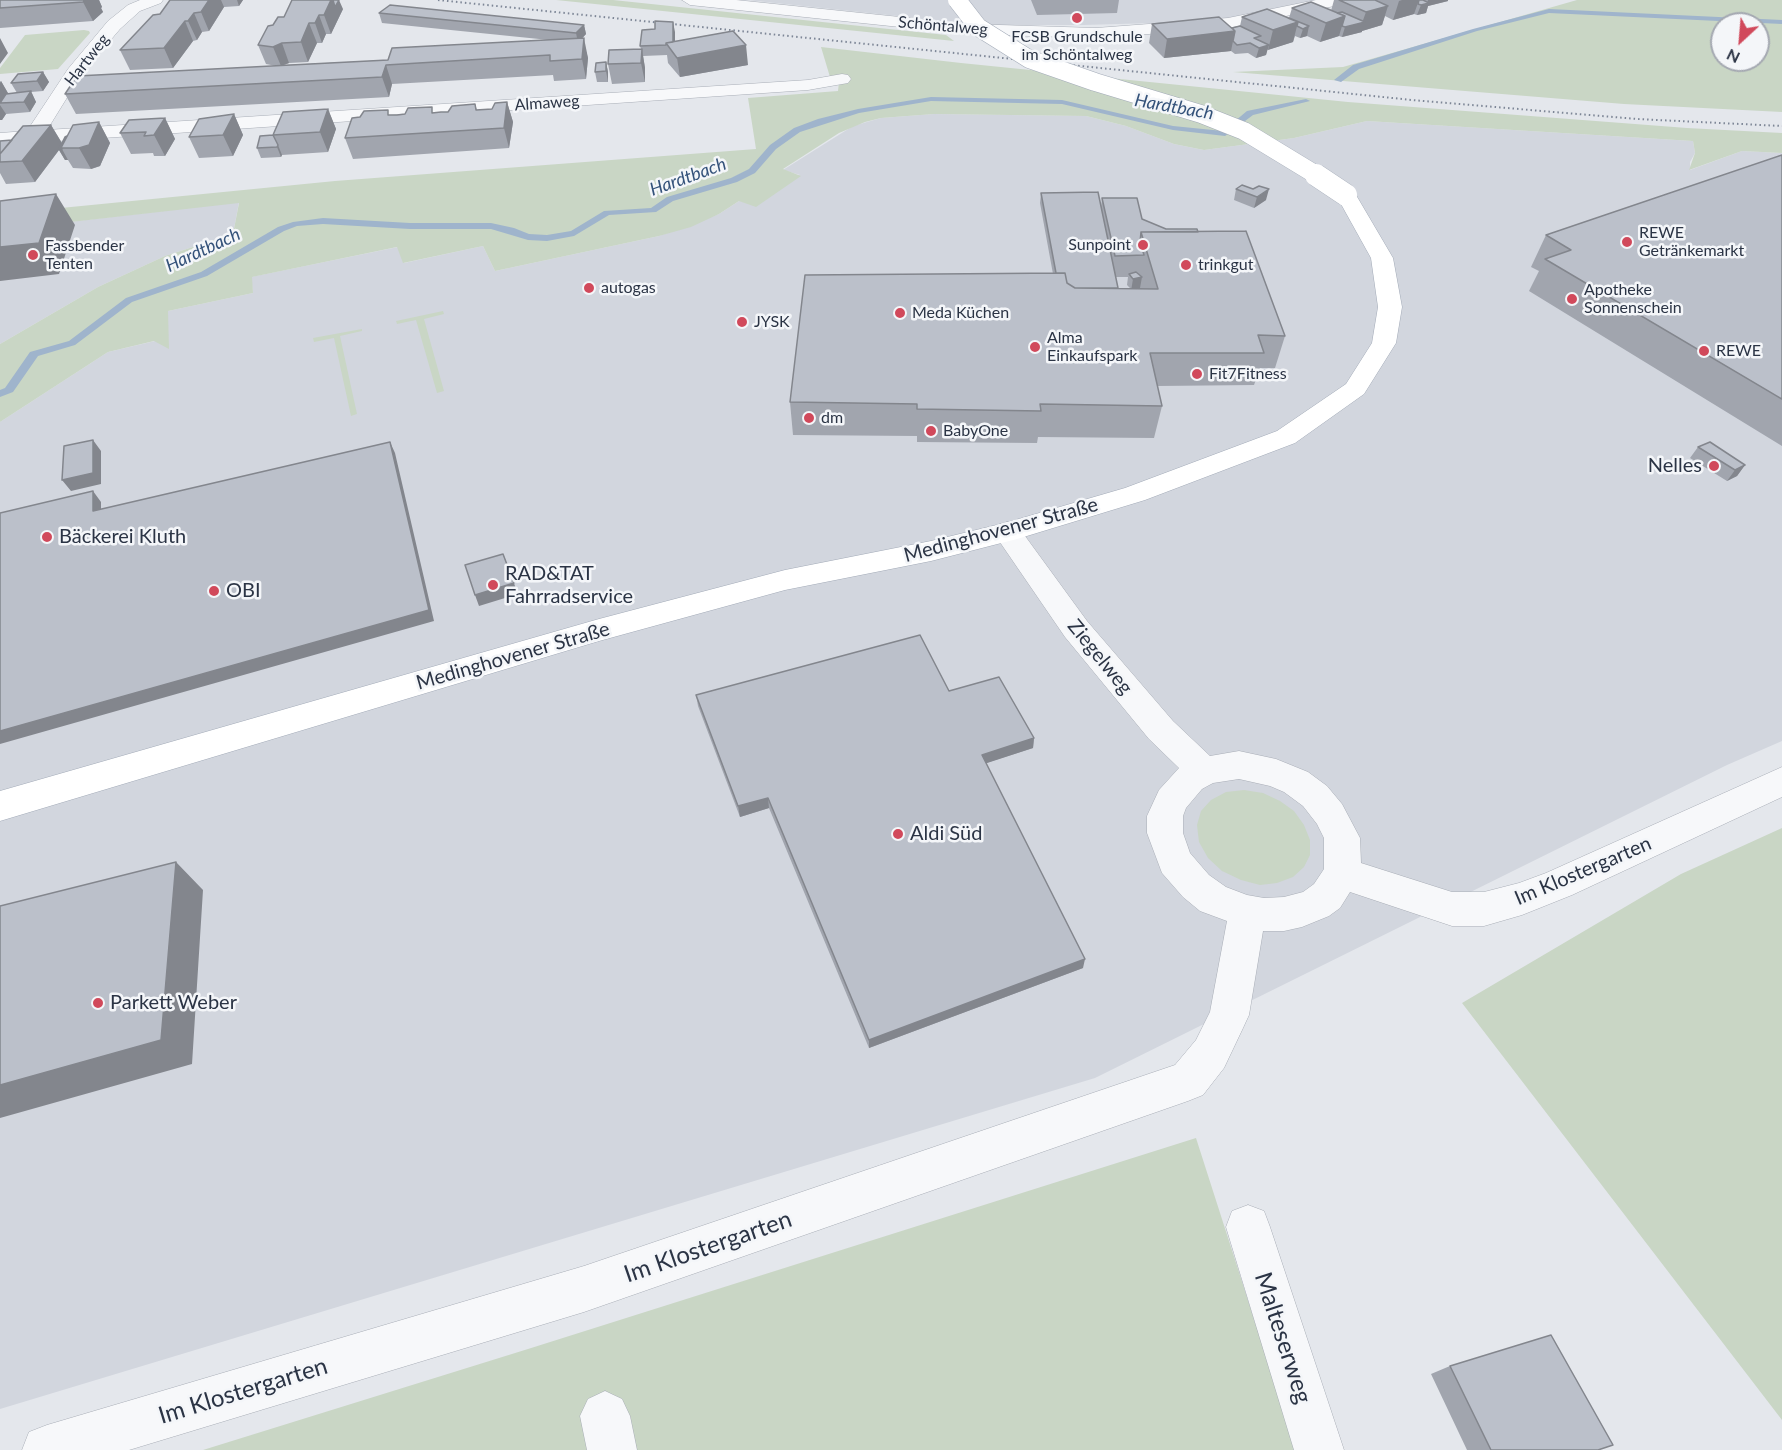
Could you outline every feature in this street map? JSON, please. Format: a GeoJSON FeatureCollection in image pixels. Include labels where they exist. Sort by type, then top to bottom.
{"type":"FeatureCollection","features":[{"type":"Feature","properties":{"kind":"main road","name":"Medinghovener Straße"},"geometry":{"type":"LineString","coordinates":[[0,806],[621,624],[785,580],[932,551],[1007,532],[1135,494],[1286,436],[1355,389],[1384,344],[1390,307],[1382,258],[1346,195],[1298,162],[1244,131],[1202,114],[1095,82],[1029,58],[978,27],[957,0]]}},
{"type":"Feature","properties":{"kind":"street","name":"Hartweg"},"geometry":{"type":"LineString","coordinates":[[34,136],[74,73],[114,25],[134,8],[155,0]]}},
{"type":"Feature","properties":{"kind":"street","name":"Schöntalweg"},"geometry":{"type":"LineString","coordinates":[[690,0],[967,29],[1096,33],[1228,23],[1339,0]]}},
{"type":"Feature","properties":{"kind":"street","name":"Almaweg"},"geometry":{"type":"LineString","coordinates":[[0,139],[630,97],[808,84],[842,79]]}},
{"type":"Feature","properties":{"kind":"street","name":"Ziegelweg"},"geometry":{"type":"LineString","coordinates":[[1007,532],[1076,629],[1161,730],[1204,771]]}},
{"type":"Feature","properties":{"kind":"street"},"geometry":{"type":"LineString","coordinates":[[1249,766],[1276,773],[1296,782],[1315,796],[1330,814],[1342,838],[1344,855],[1342,873],[1327,896],[1302,910],[1264,915],[1247,912],[1213,898],[1196,886],[1175,862],[1165,833],[1166,816],[1171,800],[1190,779],[1204,771],[1220,767],[1249,766]]}},
{"type":"Feature","properties":{"kind":"street","name":"Im Klostergarten"},"geometry":{"type":"LineString","coordinates":[[1342,873],[1452,909],[1484,909],[1522,899],[1559,885],[1782,781]]}},
{"type":"Feature","properties":{"kind":"street","name":"Im Klostergarten"},"geometry":{"type":"LineString","coordinates":[[47,1450],[584,1289],[1188,1081],[1210,1054],[1228,1015],[1247,912]]}},
{"type":"Feature","properties":{"kind":"street","name":"Malteserweg"},"geometry":{"type":"LineString","coordinates":[[1248,1227],[1319,1450]]}},
{"type":"Feature","properties":{"kind":"shaded area"},"geometry":{"type":"Polygon","coordinates":[[[747,0],[1330,0],[1225,21],[982,25],[747,0]]]}},
{"type":"Feature","properties":{"kind":"shaded area"},"geometry":{"type":"Polygon","coordinates":[[[934,114],[1086,116],[1126,126],[1174,144],[1204,150],[1294,138],[1367,121],[1693,141],[1695,153],[1690,162],[1690,170],[1742,151],[1782,153],[1782,741],[1727,765],[1095,1078],[0,1409],[0,422],[108,352],[155,341],[168,311],[253,293],[251,277],[398,247],[404,263],[483,246],[495,271],[659,236],[719,214],[739,201],[800,175],[783,170],[853,126],[881,118],[934,114]]]}},
{"type":"Feature","properties":{"kind":"shaded area"},"geometry":{"type":"Polygon","coordinates":[[[239,202],[233,234],[165,256],[98,287],[0,344],[0,230],[239,202]]]}},
{"type":"Feature","properties":{"kind":"green space"},"geometry":{"type":"Polygon","coordinates":[[[556,0],[613,0],[946,35],[954,41],[556,0]]]}},
{"type":"Feature","properties":{"kind":"green space"},"geometry":{"type":"Polygon","coordinates":[[[1577,0],[1782,0],[1782,112],[1624,104],[1233,72],[1343,67],[1577,0]]]}},
{"type":"Feature","properties":{"kind":"green space"},"geometry":{"type":"Polygon","coordinates":[[[84,30],[90,33],[58,69],[0,74],[0,68],[25,35],[84,30]]]}},
{"type":"Feature","properties":{"kind":"green space"},"geometry":{"type":"Polygon","coordinates":[[[821,47],[1348,102],[1782,133],[1782,153],[1742,151],[1689,170],[1695,153],[1693,141],[1367,121],[1294,138],[1204,150],[1174,144],[1126,126],[1086,116],[934,114],[881,118],[839,133],[783,169],[801,176],[756,207],[739,201],[719,214],[691,227],[659,236],[495,271],[483,246],[403,263],[397,247],[252,277],[253,293],[168,311],[169,349],[154,341],[108,352],[0,422],[0,344],[98,287],[165,256],[233,234],[239,203],[0,230],[0,214],[335,181],[756,149],[748,98],[838,91],[839,82],[830,77],[821,47]]]}},
{"type":"Feature","properties":{"kind":"green space"},"geometry":{"type":"Polygon","coordinates":[[[443,311],[444,314],[424,319],[444,391],[437,393],[416,320],[397,324],[396,321],[443,311]]]}},
{"type":"Feature","properties":{"kind":"green space"},"geometry":{"type":"Polygon","coordinates":[[[362,329],[362,331],[340,336],[357,414],[351,416],[334,338],[314,342],[313,338],[362,329]]]}},
{"type":"Feature","properties":{"kind":"green space"},"geometry":{"type":"Polygon","coordinates":[[[1244,790],[1263,793],[1280,801],[1294,811],[1304,825],[1310,840],[1310,855],[1304,867],[1293,877],[1277,883],[1260,885],[1241,880],[1222,871],[1208,858],[1199,842],[1197,825],[1201,811],[1211,800],[1226,792],[1244,790]]]}},
{"type":"Feature","properties":{"kind":"green space"},"geometry":{"type":"Polygon","coordinates":[[[1782,828],[1782,1420],[1462,1003],[1681,874],[1782,828]]]}},
{"type":"Feature","properties":{"kind":"green space"},"geometry":{"type":"Polygon","coordinates":[[[1196,1138],[1296,1450],[203,1450],[528,1349],[1196,1138]]]}},
{"type":"Feature","properties":{"kind":"building"},"geometry":{"type":"Polygon","coordinates":[[[0,0],[85,0],[83,2],[0,8],[0,0]]]}},
{"type":"Feature","properties":{"kind":"building"},"geometry":{"type":"Polygon","coordinates":[[[170,0],[209,0],[201,12],[194,13],[188,21],[185,21],[164,48],[120,50],[153,15],[160,14],[170,0]]]}},
{"type":"Feature","properties":{"kind":"building"},"geometry":{"type":"Polygon","coordinates":[[[292,0],[331,0],[324,15],[319,15],[315,23],[309,23],[301,42],[282,43],[273,47],[258,45],[268,26],[273,25],[278,17],[284,17],[292,0]]]}},
{"type":"Feature","properties":{"kind":"building"},"geometry":{"type":"Polygon","coordinates":[[[1339,0],[1375,0],[1388,6],[1366,12],[1339,0]]]}},
{"type":"Feature","properties":{"kind":"building"},"geometry":{"type":"Polygon","coordinates":[[[1419,0],[1429,3],[1421,5],[1418,4],[1419,0]]]}},
{"type":"Feature","properties":{"kind":"building"},"geometry":{"type":"Polygon","coordinates":[[[1311,2],[1345,16],[1326,23],[1292,8],[1311,2]]]}},
{"type":"Feature","properties":{"kind":"building"},"geometry":{"type":"Polygon","coordinates":[[[390,5],[584,25],[576,33],[379,13],[390,5]]]}},
{"type":"Feature","properties":{"kind":"building"},"geometry":{"type":"Polygon","coordinates":[[[1267,9],[1298,22],[1273,30],[1242,17],[1267,9]]]}},
{"type":"Feature","properties":{"kind":"building"},"geometry":{"type":"Polygon","coordinates":[[[1342,12],[1365,22],[1342,26],[1345,16],[1337,13],[1342,12]]]}},
{"type":"Feature","properties":{"kind":"building"},"geometry":{"type":"Polygon","coordinates":[[[1219,17],[1235,31],[1167,39],[1152,24],[1219,17]]]}},
{"type":"Feature","properties":{"kind":"building"},"geometry":{"type":"Polygon","coordinates":[[[1288,18],[1309,26],[1303,29],[1297,26],[1298,22],[1288,18]]]}},
{"type":"Feature","properties":{"kind":"building"},"geometry":{"type":"Polygon","coordinates":[[[655,21],[673,22],[673,42],[666,43],[666,45],[640,46],[642,30],[655,29],[655,21]]]}},
{"type":"Feature","properties":{"kind":"building"},"geometry":{"type":"Polygon","coordinates":[[[1240,26],[1261,36],[1254,38],[1269,45],[1259,48],[1250,43],[1237,45],[1233,41],[1235,31],[1232,28],[1240,26]]]}},
{"type":"Feature","properties":{"kind":"building"},"geometry":{"type":"Polygon","coordinates":[[[733,31],[746,45],[677,58],[666,43],[733,31]]]}},
{"type":"Feature","properties":{"kind":"building"},"geometry":{"type":"Polygon","coordinates":[[[584,38],[582,59],[550,61],[550,55],[386,65],[382,77],[65,94],[77,76],[388,60],[392,48],[584,38]]]}},
{"type":"Feature","properties":{"kind":"building"},"geometry":{"type":"Polygon","coordinates":[[[642,49],[641,63],[608,64],[609,50],[642,49]]]}},
{"type":"Feature","properties":{"kind":"building"},"geometry":{"type":"Polygon","coordinates":[[[606,62],[606,71],[595,72],[596,63],[606,62]]]}},
{"type":"Feature","properties":{"kind":"building"},"geometry":{"type":"Polygon","coordinates":[[[43,72],[37,81],[11,83],[18,74],[43,72]]]}},
{"type":"Feature","properties":{"kind":"building"},"geometry":{"type":"Polygon","coordinates":[[[31,91],[24,102],[0,103],[6,94],[31,91]]]}},
{"type":"Feature","properties":{"kind":"building"},"geometry":{"type":"Polygon","coordinates":[[[507,102],[504,128],[345,138],[352,118],[360,117],[364,111],[388,110],[388,115],[397,115],[405,114],[408,108],[432,107],[432,113],[448,112],[452,106],[475,104],[476,110],[492,109],[495,103],[507,102]]]}},
{"type":"Feature","properties":{"kind":"building"},"geometry":{"type":"Polygon","coordinates":[[[328,109],[320,132],[273,135],[283,112],[328,109]]]}},
{"type":"Feature","properties":{"kind":"building"},"geometry":{"type":"Polygon","coordinates":[[[234,114],[223,135],[189,137],[199,119],[234,114]]]}},
{"type":"Feature","properties":{"kind":"building"},"geometry":{"type":"Polygon","coordinates":[[[165,118],[154,135],[144,136],[146,132],[120,133],[129,120],[165,118]]]}},
{"type":"Feature","properties":{"kind":"building"},"geometry":{"type":"Polygon","coordinates":[[[99,122],[89,145],[79,148],[61,148],[73,125],[99,122]]]}},
{"type":"Feature","properties":{"kind":"building"},"geometry":{"type":"Polygon","coordinates":[[[51,125],[22,161],[0,162],[0,154],[23,126],[51,125]]]}},
{"type":"Feature","properties":{"kind":"building"},"geometry":{"type":"Polygon","coordinates":[[[273,135],[277,147],[257,148],[260,136],[273,135]]]}},
{"type":"Feature","properties":{"kind":"building"},"geometry":{"type":"Polygon","coordinates":[[[12,140],[0,154],[0,141],[12,140]]]}},
{"type":"Feature","properties":{"kind":"building","name":"REWE"},"geometry":{"type":"Polygon","coordinates":[[[1782,155],[1782,399],[1545,259],[1571,250],[1546,235],[1782,155]]]}},
{"type":"Feature","properties":{"kind":"building"},"geometry":{"type":"Polygon","coordinates":[[[1242,185],[1253,189],[1259,186],[1269,189],[1257,197],[1236,189],[1242,185]]]}},
{"type":"Feature","properties":{"kind":"building"},"geometry":{"type":"Polygon","coordinates":[[[1098,192],[1118,288],[1075,288],[1067,283],[1065,273],[1056,273],[1041,193],[1098,192]]]}},
{"type":"Feature","properties":{"kind":"building"},"geometry":{"type":"Polygon","coordinates":[[[56,194],[39,243],[0,247],[0,201],[56,194]]]}},
{"type":"Feature","properties":{"kind":"building"},"geometry":{"type":"Polygon","coordinates":[[[1102,198],[1137,198],[1142,219],[1166,229],[1197,229],[1198,232],[1141,232],[1140,242],[1144,255],[1115,256],[1102,198]]]}},
{"type":"Feature","properties":{"kind":"building","name":"Alma Einkaufspark"},"geometry":{"type":"Polygon","coordinates":[[[1246,231],[1285,336],[1258,335],[1264,353],[1150,353],[1162,406],[1040,404],[1041,411],[917,409],[917,404],[790,402],[805,275],[1065,273],[1067,283],[1075,288],[1158,289],[1141,232],[1246,231]]]}},
{"type":"Feature","properties":{"kind":"building"},"geometry":{"type":"Polygon","coordinates":[[[1136,272],[1142,277],[1133,279],[1129,274],[1136,272]]]}},
{"type":"Feature","properties":{"kind":"building"},"geometry":{"type":"Polygon","coordinates":[[[93,440],[93,473],[62,480],[64,446],[93,440]]]}},
{"type":"Feature","properties":{"kind":"building","name":"OBI"},"geometry":{"type":"Polygon","coordinates":[[[390,442],[429,610],[0,731],[0,513],[93,491],[93,511],[390,442]]]}},
{"type":"Feature","properties":{"kind":"building"},"geometry":{"type":"Polygon","coordinates":[[[1710,442],[1745,465],[1735,470],[1698,447],[1710,442]]]}},
{"type":"Feature","properties":{"kind":"building","name":"RAD&TAT Fahrradservice"},"geometry":{"type":"Polygon","coordinates":[[[503,554],[514,583],[475,595],[465,565],[503,554]]]}},
{"type":"Feature","properties":{"kind":"building","name":"Aldi Süd"},"geometry":{"type":"Polygon","coordinates":[[[920,635],[949,691],[999,677],[1034,738],[982,755],[1085,959],[869,1040],[768,798],[738,806],[696,695],[920,635]]]}},
{"type":"Feature","properties":{"kind":"building","name":"Parkett Weber"},"geometry":{"type":"Polygon","coordinates":[[[176,862],[161,1040],[0,1085],[0,906],[176,862]]]}},
{"type":"Feature","properties":{"kind":"building"},"geometry":{"type":"Polygon","coordinates":[[[1551,1335],[1613,1445],[1598,1450],[1491,1450],[1450,1366],[1551,1335]]]}},
{"type":"Feature","properties":{"kind":"waterway","name":"Hardtbach"},"geometry":{"type":"LineString","coordinates":[[1338,80],[1356,67],[1475,30],[1549,11],[1782,22]]}},
{"type":"Feature","properties":{"kind":"waterway","name":"Hardtbach"},"geometry":{"type":"LineString","coordinates":[[0,394],[9,390],[34,354],[72,343],[129,300],[204,274],[281,229],[296,224],[323,221],[410,226],[491,226],[511,230],[528,237],[547,238],[574,233],[607,213],[653,210],[670,199],[734,180],[752,171],[773,147],[797,130],[858,111],[931,99],[1062,102],[1173,128],[1225,134],[1250,113],[1306,101]]}},
{"type":"Feature","properties":{"kind":"railway"},"geometry":{"type":"LineString","coordinates":[[438,0],[1412,100],[1637,119],[1782,126]]}},
{"type":"Feature","properties":{"kind":"place","name":"FCSB Grundschule im Schöntalweg"},"geometry":{"type":"Point","coordinates":[1077,18]}},
{"type":"Feature","properties":{"kind":"place","name":"REWE Getränkemarkt"},"geometry":{"type":"Point","coordinates":[1627,242]}},
{"type":"Feature","properties":{"kind":"place","name":"Sunpoint"},"geometry":{"type":"Point","coordinates":[1143,245]}},
{"type":"Feature","properties":{"kind":"place","name":"Fassbender Tenten"},"geometry":{"type":"Point","coordinates":[33,255]}},
{"type":"Feature","properties":{"kind":"place","name":"trinkgut"},"geometry":{"type":"Point","coordinates":[1186,265]}},
{"type":"Feature","properties":{"kind":"place","name":"autogas"},"geometry":{"type":"Point","coordinates":[589,288]}},
{"type":"Feature","properties":{"kind":"place","name":"Apotheke Sonnenschein"},"geometry":{"type":"Point","coordinates":[1572,299]}},
{"type":"Feature","properties":{"kind":"place","name":"Meda Küchen"},"geometry":{"type":"Point","coordinates":[900,313]}},
{"type":"Feature","properties":{"kind":"place","name":"JYSK"},"geometry":{"type":"Point","coordinates":[742,322]}},
{"type":"Feature","properties":{"kind":"place","name":"Alma Einkaufspark"},"geometry":{"type":"Point","coordinates":[1035,347]}},
{"type":"Feature","properties":{"kind":"place","name":"REWE"},"geometry":{"type":"Point","coordinates":[1704,351]}},
{"type":"Feature","properties":{"kind":"place","name":"Fit7Fitness"},"geometry":{"type":"Point","coordinates":[1197,374]}},
{"type":"Feature","properties":{"kind":"place","name":"dm"},"geometry":{"type":"Point","coordinates":[809,418]}},
{"type":"Feature","properties":{"kind":"place","name":"BabyOne"},"geometry":{"type":"Point","coordinates":[931,431]}},
{"type":"Feature","properties":{"kind":"place","name":"Nelles"},"geometry":{"type":"Point","coordinates":[1714,466]}},
{"type":"Feature","properties":{"kind":"place","name":"Bäckerei Kluth"},"geometry":{"type":"Point","coordinates":[47,537]}},
{"type":"Feature","properties":{"kind":"place","name":"RAD&TAT Fahrradservice"},"geometry":{"type":"Point","coordinates":[493,585]}},
{"type":"Feature","properties":{"kind":"place","name":"OBI"},"geometry":{"type":"Point","coordinates":[214,591]}},
{"type":"Feature","properties":{"kind":"place","name":"Aldi Süd"},"geometry":{"type":"Point","coordinates":[898,834]}},
{"type":"Feature","properties":{"kind":"place","name":"Parkett Weber"},"geometry":{"type":"Point","coordinates":[98,1003]}}]}
